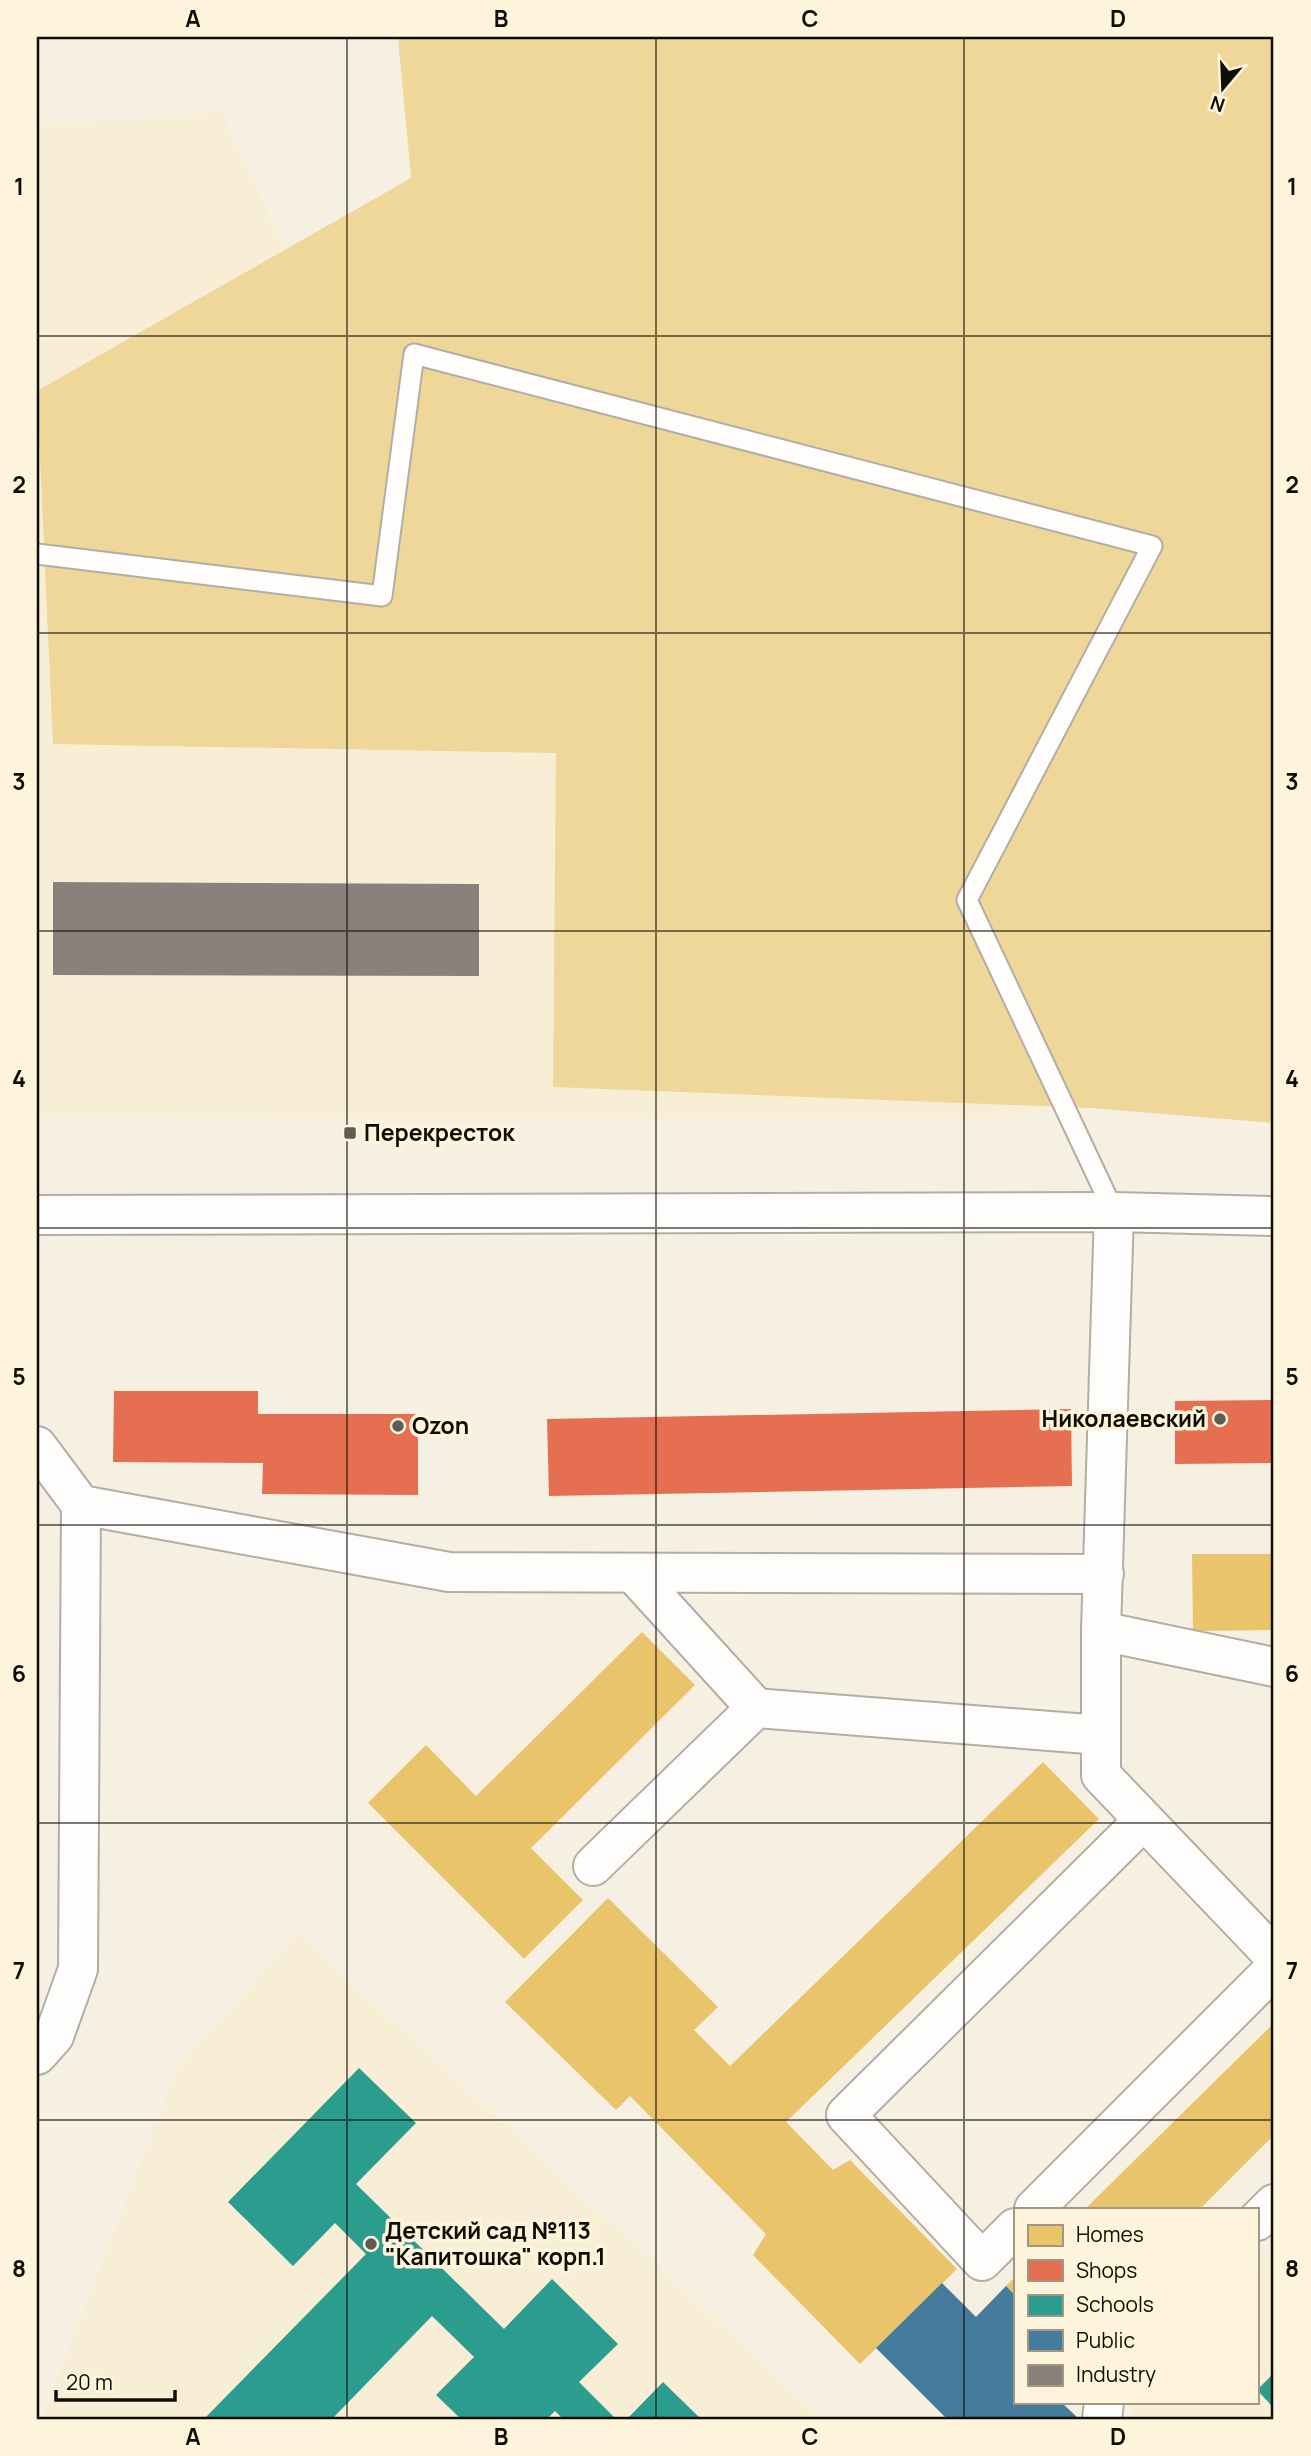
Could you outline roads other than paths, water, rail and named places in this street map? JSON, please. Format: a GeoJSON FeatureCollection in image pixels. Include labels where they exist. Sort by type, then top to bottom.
{"type":"FeatureCollection","features":[{"type":"Feature","properties":{"kind":"street"},"geometry":{"type":"LineString","coordinates":[[1114,1212],[1101,1631],[1101,1775],[1274,1956]]}},
{"type":"Feature","properties":{"kind":"street"},"geometry":{"type":"LineString","coordinates":[[37,1215],[1114,1212],[1274,1216]]}},
{"type":"Feature","properties":{"kind":"street"},"geometry":{"type":"LineString","coordinates":[[37,1446],[81,1505],[78,1969],[54,2036],[37,2055]]}},
{"type":"Feature","properties":{"kind":"street"},"geometry":{"type":"LineString","coordinates":[[81,1505],[449,1572],[635,1575],[1104,1574]]}},
{"type":"Feature","properties":{"kind":"street"},"geometry":{"type":"LineString","coordinates":[[635,1575],[756,1708],[1101,1735]]}},
{"type":"Feature","properties":{"kind":"street"},"geometry":{"type":"LineString","coordinates":[[1101,1631],[1274,1667]]}},
{"type":"Feature","properties":{"kind":"street"},"geometry":{"type":"LineString","coordinates":[[593,1866],[756,1708]]}},
{"type":"Feature","properties":{"kind":"street"},"geometry":{"type":"LineString","coordinates":[[1014,2229],[982,2262],[846,2115],[1144,1820]]}},
{"type":"Feature","properties":{"kind":"street"},"geometry":{"type":"LineString","coordinates":[[1035,2208],[1274,1969]]}},
{"type":"Feature","properties":{"kind":"street"},"geometry":{"type":"LineString","coordinates":[[1258,2220],[1274,2204]]}},
{"type":"Feature","properties":{"kind":"lane"},"geometry":{"type":"LineString","coordinates":[[37,554],[382,596],[414,354],[1152,546],[967,900],[1114,1212]]}},
{"type":"Feature","properties":{"kind":"place","name":"Перекресток"},"geometry":{"type":"Point","coordinates":[350,1133]}},
{"type":"Feature","properties":{"kind":"place","name":"Николаевский"},"geometry":{"type":"Point","coordinates":[1220,1419]}},
{"type":"Feature","properties":{"kind":"place","name":"Ozon"},"geometry":{"type":"Point","coordinates":[398,1426]}},
{"type":"Feature","properties":{"kind":"place","name":"Детский сад №113 \"Капитошка\" корп.1"},"geometry":{"type":"Point","coordinates":[371,2244]}}]}
